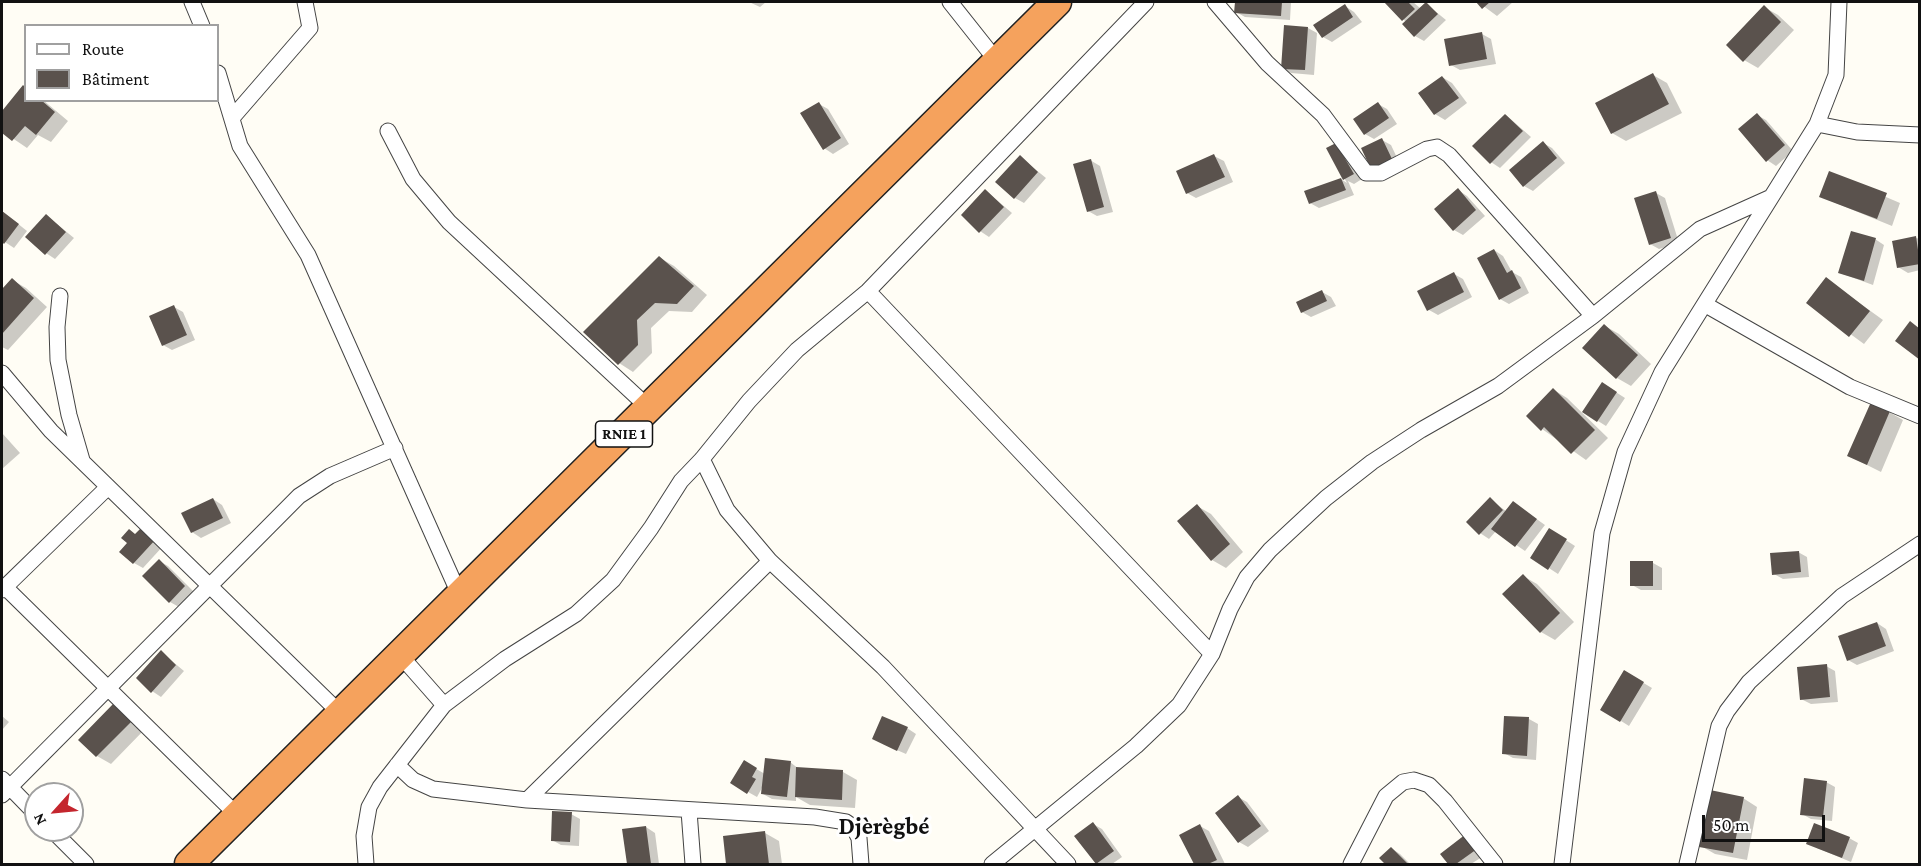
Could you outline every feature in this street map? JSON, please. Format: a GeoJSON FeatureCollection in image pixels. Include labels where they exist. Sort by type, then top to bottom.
{"type":"FeatureCollection","features":[{"type":"Feature","properties":{"kind":"highway","name":"RNIE 1"},"geometry":{"type":"LineString","coordinates":[[189,864],[650,409],[996,60],[1057,2]]}},
{"type":"Feature","properties":{"kind":"street"},"geometry":{"type":"LineString","coordinates":[[192,2],[201,24]]}},
{"type":"Feature","properties":{"kind":"street"},"geometry":{"type":"LineString","coordinates":[[232,118],[310,28],[305,2]]}},
{"type":"Feature","properties":{"kind":"street"},"geometry":{"type":"LineString","coordinates":[[950,2],[996,60]]}},
{"type":"Feature","properties":{"kind":"street"},"geometry":{"type":"LineString","coordinates":[[366,864],[364,836],[369,807],[397,765],[444,705],[513,654],[576,614],[613,580],[651,528],[681,481],[749,401],[797,350],[868,291],[1146,2]]}},
{"type":"Feature","properties":{"kind":"street"},"geometry":{"type":"LineString","coordinates":[[1215,2],[1267,63],[1323,115],[1366,173],[1382,173],[1426,148],[1437,147],[1449,155],[1593,316]]}},
{"type":"Feature","properties":{"kind":"street"},"geometry":{"type":"LineString","coordinates":[[1562,864],[1602,533],[1625,452],[1662,372],[1706,305],[1816,124],[1836,75],[1839,2]]}},
{"type":"Feature","properties":{"kind":"street"},"geometry":{"type":"LineString","coordinates":[[219,76],[240,146],[308,255],[460,596]]}},
{"type":"Feature","properties":{"kind":"street"},"geometry":{"type":"LineString","coordinates":[[1816,124],[1857,132],[1920,135]]}},
{"type":"Feature","properties":{"kind":"street"},"geometry":{"type":"LineString","coordinates":[[388,130],[413,179],[449,222],[650,409]]}},
{"type":"Feature","properties":{"kind":"street"},"geometry":{"type":"LineString","coordinates":[[992,864],[1159,727],[1179,705],[1212,654],[1233,601],[1247,577],[1270,550],[1326,498],[1372,462],[1420,429],[1498,386],[1593,316],[1700,229],[1769,198]]}},
{"type":"Feature","properties":{"kind":"street"},"geometry":{"type":"LineString","coordinates":[[868,291],[1212,654]]}},
{"type":"Feature","properties":{"kind":"street"},"geometry":{"type":"LineString","coordinates":[[60,296],[57,327],[58,360],[69,415],[83,463]]}},
{"type":"Feature","properties":{"kind":"street"},"geometry":{"type":"LineString","coordinates":[[1706,305],[1850,387],[1918,412]]}},
{"type":"Feature","properties":{"kind":"street"},"geometry":{"type":"LineString","coordinates":[[2,373],[51,431],[341,714]]}},
{"type":"Feature","properties":{"kind":"street"},"geometry":{"type":"LineString","coordinates":[[24,804],[4,787],[109,689],[211,588],[299,496],[330,476],[395,448]]}},
{"type":"Feature","properties":{"kind":"street"},"geometry":{"type":"LineString","coordinates":[[702,459],[727,510],[770,561],[883,667],[1068,864]]}},
{"type":"Feature","properties":{"kind":"street"},"geometry":{"type":"LineString","coordinates":[[108,487],[3,589],[238,816]]}},
{"type":"Feature","properties":{"kind":"street"},"geometry":{"type":"LineString","coordinates":[[1687,864],[1719,726],[1727,711],[1749,682],[1842,596],[1920,544]]}},
{"type":"Feature","properties":{"kind":"street"},"geometry":{"type":"LineString","coordinates":[[526,800],[770,561]]}},
{"type":"Feature","properties":{"kind":"street"},"geometry":{"type":"LineString","coordinates":[[400,655],[444,705]]}},
{"type":"Feature","properties":{"kind":"street"},"geometry":{"type":"LineString","coordinates":[[397,765],[413,780],[433,789],[526,800],[815,817],[846,822],[853,827],[859,838],[861,864]]}},
{"type":"Feature","properties":{"kind":"street"},"geometry":{"type":"LineString","coordinates":[[1351,864],[1360,852],[1386,795],[1403,782],[1414,780],[1429,785],[1445,801],[1495,864]]}},
{"type":"Feature","properties":{"kind":"street"},"geometry":{"type":"LineString","coordinates":[[689,811],[693,864]]}},
{"type":"Feature","properties":{"kind":"street"},"geometry":{"type":"LineString","coordinates":[[64,842],[86,864]]}},
{"type":"Feature","properties":{"kind":"building"},"geometry":{"type":"Polygon","coordinates":[[[1235,2],[1282,2],[1281,16],[1234,13],[1235,2]]]}},
{"type":"Feature","properties":{"kind":"building"},"geometry":{"type":"Polygon","coordinates":[[[1384,2],[1408,2],[1415,9],[1402,21],[1384,2]]]}},
{"type":"Feature","properties":{"kind":"building"},"geometry":{"type":"Polygon","coordinates":[[[1426,2],[1438,14],[1414,37],[1402,24],[1426,2]]]}},
{"type":"Feature","properties":{"kind":"building"},"geometry":{"type":"Polygon","coordinates":[[[1476,2],[1490,2],[1482,9],[1476,2]]]}},
{"type":"Feature","properties":{"kind":"building"},"geometry":{"type":"Polygon","coordinates":[[[1345,4],[1353,17],[1322,38],[1313,25],[1345,4]]]}},
{"type":"Feature","properties":{"kind":"building"},"geometry":{"type":"Polygon","coordinates":[[[1764,5],[1781,22],[1743,62],[1726,45],[1764,5]]]}},
{"type":"Feature","properties":{"kind":"building"},"geometry":{"type":"Polygon","coordinates":[[[1284,25],[1308,27],[1305,70],[1281,69],[1284,25]]]}},
{"type":"Feature","properties":{"kind":"building"},"geometry":{"type":"Polygon","coordinates":[[[1482,32],[1487,59],[1449,66],[1444,39],[1482,32]]]}},
{"type":"Feature","properties":{"kind":"building"},"geometry":{"type":"Polygon","coordinates":[[[1653,73],[1669,104],[1611,134],[1595,103],[1653,73]]]}},
{"type":"Feature","properties":{"kind":"building"},"geometry":{"type":"Polygon","coordinates":[[[1442,76],[1459,98],[1434,115],[1418,93],[1442,76]]]}},
{"type":"Feature","properties":{"kind":"building"},"geometry":{"type":"Polygon","coordinates":[[[23,85],[24,102],[43,102],[55,112],[36,135],[25,126],[12,141],[2,133],[2,111],[23,85]]]}},
{"type":"Feature","properties":{"kind":"building"},"geometry":{"type":"Polygon","coordinates":[[[819,102],[841,138],[823,150],[800,113],[819,102]]]}},
{"type":"Feature","properties":{"kind":"building"},"geometry":{"type":"Polygon","coordinates":[[[1378,102],[1389,118],[1364,135],[1353,119],[1378,102]]]}},
{"type":"Feature","properties":{"kind":"building"},"geometry":{"type":"Polygon","coordinates":[[[1757,113],[1785,145],[1766,162],[1738,129],[1757,113]]]}},
{"type":"Feature","properties":{"kind":"building"},"geometry":{"type":"Polygon","coordinates":[[[1505,114],[1523,131],[1490,164],[1472,146],[1505,114]]]}},
{"type":"Feature","properties":{"kind":"building"},"geometry":{"type":"Polygon","coordinates":[[[1382,138],[1392,159],[1371,169],[1361,148],[1382,138]]]}},
{"type":"Feature","properties":{"kind":"building"},"geometry":{"type":"Polygon","coordinates":[[[1543,141],[1557,158],[1523,187],[1509,170],[1543,141]]]}},
{"type":"Feature","properties":{"kind":"building"},"geometry":{"type":"Polygon","coordinates":[[[1336,143],[1354,174],[1343,180],[1326,148],[1336,143]]]}},
{"type":"Feature","properties":{"kind":"building"},"geometry":{"type":"Polygon","coordinates":[[[1214,154],[1225,177],[1186,194],[1176,171],[1214,154]]]}},
{"type":"Feature","properties":{"kind":"building"},"geometry":{"type":"Polygon","coordinates":[[[1020,155],[1038,172],[1014,199],[995,182],[1020,155]]]}},
{"type":"Feature","properties":{"kind":"building"},"geometry":{"type":"Polygon","coordinates":[[[1091,159],[1104,207],[1087,212],[1073,164],[1091,159]]]}},
{"type":"Feature","properties":{"kind":"building"},"geometry":{"type":"Polygon","coordinates":[[[1829,171],[1887,193],[1877,219],[1819,197],[1829,171]]]}},
{"type":"Feature","properties":{"kind":"building"},"geometry":{"type":"Polygon","coordinates":[[[1341,178],[1346,190],[1309,204],[1304,191],[1341,178]]]}},
{"type":"Feature","properties":{"kind":"building"},"geometry":{"type":"Polygon","coordinates":[[[1458,188],[1476,210],[1453,231],[1434,209],[1458,188]]]}},
{"type":"Feature","properties":{"kind":"building"},"geometry":{"type":"Polygon","coordinates":[[[985,189],[1004,207],[979,233],[961,215],[985,189]]]}},
{"type":"Feature","properties":{"kind":"building"},"geometry":{"type":"Polygon","coordinates":[[[1656,191],[1671,238],[1649,245],[1634,198],[1656,191]]]}},
{"type":"Feature","properties":{"kind":"building"},"geometry":{"type":"Polygon","coordinates":[[[2,211],[19,224],[4,244],[2,242],[2,211]]]}},
{"type":"Feature","properties":{"kind":"building"},"geometry":{"type":"Polygon","coordinates":[[[46,214],[66,232],[45,255],[25,237],[46,214]]]}},
{"type":"Feature","properties":{"kind":"building"},"geometry":{"type":"Polygon","coordinates":[[[1851,231],[1876,238],[1864,281],[1838,273],[1851,231]]]}},
{"type":"Feature","properties":{"kind":"building"},"geometry":{"type":"Polygon","coordinates":[[[1916,236],[1920,264],[1897,268],[1892,241],[1916,236]]]}},
{"type":"Feature","properties":{"kind":"building"},"geometry":{"type":"Polygon","coordinates":[[[1494,249],[1507,273],[1512,270],[1521,288],[1499,300],[1477,258],[1494,249]]]}},
{"type":"Feature","properties":{"kind":"building"},"geometry":{"type":"Polygon","coordinates":[[[659,256],[694,286],[677,304],[655,303],[637,320],[638,345],[618,365],[583,332],[659,256]]]}},
{"type":"Feature","properties":{"kind":"building"},"geometry":{"type":"Polygon","coordinates":[[[1454,272],[1464,292],[1427,311],[1417,291],[1454,272]]]}},
{"type":"Feature","properties":{"kind":"building"},"geometry":{"type":"Polygon","coordinates":[[[1826,277],[1870,311],[1849,337],[1806,303],[1826,277]]]}},
{"type":"Feature","properties":{"kind":"building"},"geometry":{"type":"Polygon","coordinates":[[[12,278],[34,298],[2,334],[2,289],[12,278]]]}},
{"type":"Feature","properties":{"kind":"building"},"geometry":{"type":"Polygon","coordinates":[[[1322,290],[1327,301],[1301,313],[1296,302],[1322,290]]]}},
{"type":"Feature","properties":{"kind":"building"},"geometry":{"type":"Polygon","coordinates":[[[174,305],[187,335],[162,346],[149,316],[174,305]]]}},
{"type":"Feature","properties":{"kind":"building"},"geometry":{"type":"Polygon","coordinates":[[[1910,321],[1920,329],[1920,360],[1895,341],[1910,321]]]}},
{"type":"Feature","properties":{"kind":"building"},"geometry":{"type":"Polygon","coordinates":[[[1604,324],[1638,355],[1616,379],[1582,348],[1604,324]]]}},
{"type":"Feature","properties":{"kind":"building"},"geometry":{"type":"Polygon","coordinates":[[[1602,382],[1617,392],[1597,422],[1582,412],[1602,382]]]}},
{"type":"Feature","properties":{"kind":"building"},"geometry":{"type":"Polygon","coordinates":[[[1553,388],[1595,430],[1571,454],[1544,427],[1541,431],[1526,416],[1553,388]]]}},
{"type":"Feature","properties":{"kind":"building"},"geometry":{"type":"Polygon","coordinates":[[[1871,402],[1890,411],[1867,465],[1847,456],[1871,402]]]}},
{"type":"Feature","properties":{"kind":"building"},"geometry":{"type":"Polygon","coordinates":[[[1490,497],[1503,510],[1479,535],[1466,522],[1490,497]]]}},
{"type":"Feature","properties":{"kind":"building"},"geometry":{"type":"Polygon","coordinates":[[[213,498],[223,518],[191,533],[181,513],[213,498]]]}},
{"type":"Feature","properties":{"kind":"building"},"geometry":{"type":"Polygon","coordinates":[[[1513,501],[1537,519],[1515,547],[1491,529],[1513,501]]]}},
{"type":"Feature","properties":{"kind":"building"},"geometry":{"type":"Polygon","coordinates":[[[1197,504],[1230,544],[1211,561],[1177,521],[1197,504]]]}},
{"type":"Feature","properties":{"kind":"building"},"geometry":{"type":"Polygon","coordinates":[[[142,527],[156,539],[133,564],[119,552],[127,543],[121,538],[129,529],[135,534],[142,527]]]}},
{"type":"Feature","properties":{"kind":"building"},"geometry":{"type":"Polygon","coordinates":[[[1549,528],[1567,539],[1548,570],[1530,558],[1549,528]]]}},
{"type":"Feature","properties":{"kind":"building"},"geometry":{"type":"Polygon","coordinates":[[[1799,551],[1801,572],[1772,575],[1770,553],[1799,551]]]}},
{"type":"Feature","properties":{"kind":"building"},"geometry":{"type":"Polygon","coordinates":[[[159,559],[185,586],[169,603],[142,576],[159,559]]]}},
{"type":"Feature","properties":{"kind":"building"},"geometry":{"type":"Polygon","coordinates":[[[1630,561],[1653,561],[1653,586],[1630,586],[1630,561]]]}},
{"type":"Feature","properties":{"kind":"building"},"geometry":{"type":"Polygon","coordinates":[[[1523,574],[1560,613],[1540,633],[1502,594],[1523,574]]]}},
{"type":"Feature","properties":{"kind":"building"},"geometry":{"type":"Polygon","coordinates":[[[1877,622],[1886,646],[1847,661],[1838,636],[1877,622]]]}},
{"type":"Feature","properties":{"kind":"building"},"geometry":{"type":"Polygon","coordinates":[[[161,650],[176,665],[151,693],[136,678],[161,650]]]}},
{"type":"Feature","properties":{"kind":"building"},"geometry":{"type":"Polygon","coordinates":[[[1827,664],[1830,697],[1800,700],[1797,667],[1827,664]]]}},
{"type":"Feature","properties":{"kind":"building"},"geometry":{"type":"Polygon","coordinates":[[[1624,670],[1644,682],[1620,722],[1600,710],[1624,670]]]}},
{"type":"Feature","properties":{"kind":"building"},"geometry":{"type":"Polygon","coordinates":[[[114,703],[132,721],[96,757],[78,740],[114,703]]]}},
{"type":"Feature","properties":{"kind":"building"},"geometry":{"type":"Polygon","coordinates":[[[882,716],[908,727],[897,751],[872,739],[882,716]]]}},
{"type":"Feature","properties":{"kind":"building"},"geometry":{"type":"Polygon","coordinates":[[[1504,716],[1529,717],[1527,756],[1502,754],[1504,716]]]}},
{"type":"Feature","properties":{"kind":"building"},"geometry":{"type":"Polygon","coordinates":[[[765,758],[791,761],[787,797],[761,794],[765,758]]]}},
{"type":"Feature","properties":{"kind":"building"},"geometry":{"type":"Polygon","coordinates":[[[744,760],[757,768],[752,777],[756,779],[747,794],[730,783],[744,760]]]}},
{"type":"Feature","properties":{"kind":"building"},"geometry":{"type":"Polygon","coordinates":[[[796,767],[843,770],[842,800],[795,797],[796,767]]]}},
{"type":"Feature","properties":{"kind":"building"},"geometry":{"type":"Polygon","coordinates":[[[1804,778],[1827,781],[1823,817],[1800,815],[1804,778]]]}},
{"type":"Feature","properties":{"kind":"building"},"geometry":{"type":"Polygon","coordinates":[[[1710,790],[1744,797],[1733,853],[1699,847],[1710,790]]]}},
{"type":"Feature","properties":{"kind":"building"},"geometry":{"type":"Polygon","coordinates":[[[1238,795],[1261,826],[1238,843],[1215,813],[1238,795]]]}},
{"type":"Feature","properties":{"kind":"building"},"geometry":{"type":"Polygon","coordinates":[[[552,811],[572,812],[570,842],[551,841],[552,811]]]}},
{"type":"Feature","properties":{"kind":"building"},"geometry":{"type":"Polygon","coordinates":[[[1093,822],[1114,851],[1096,864],[1074,836],[1093,822]]]}},
{"type":"Feature","properties":{"kind":"building"},"geometry":{"type":"Polygon","coordinates":[[[1814,823],[1850,837],[1842,858],[1806,844],[1814,823]]]}},
{"type":"Feature","properties":{"kind":"building"},"geometry":{"type":"Polygon","coordinates":[[[1200,824],[1217,860],[1208,864],[1194,864],[1179,835],[1200,824]]]}},
{"type":"Feature","properties":{"kind":"building"},"geometry":{"type":"Polygon","coordinates":[[[646,826],[651,864],[627,864],[622,829],[646,826]]]}},
{"type":"Feature","properties":{"kind":"building"},"geometry":{"type":"Polygon","coordinates":[[[765,831],[769,864],[726,864],[723,836],[765,831]]]}},
{"type":"Feature","properties":{"kind":"building"},"geometry":{"type":"Polygon","coordinates":[[[1466,834],[1477,849],[1456,864],[1448,864],[1440,854],[1466,834]]]}},
{"type":"Feature","properties":{"kind":"building"},"geometry":{"type":"Polygon","coordinates":[[[1391,847],[1408,864],[1385,864],[1379,858],[1391,847]]]}},
{"type":"Feature","properties":{"kind":"district","name":"Djèrègbé"},"geometry":{"type":"Point","coordinates":[884,827]}}]}
